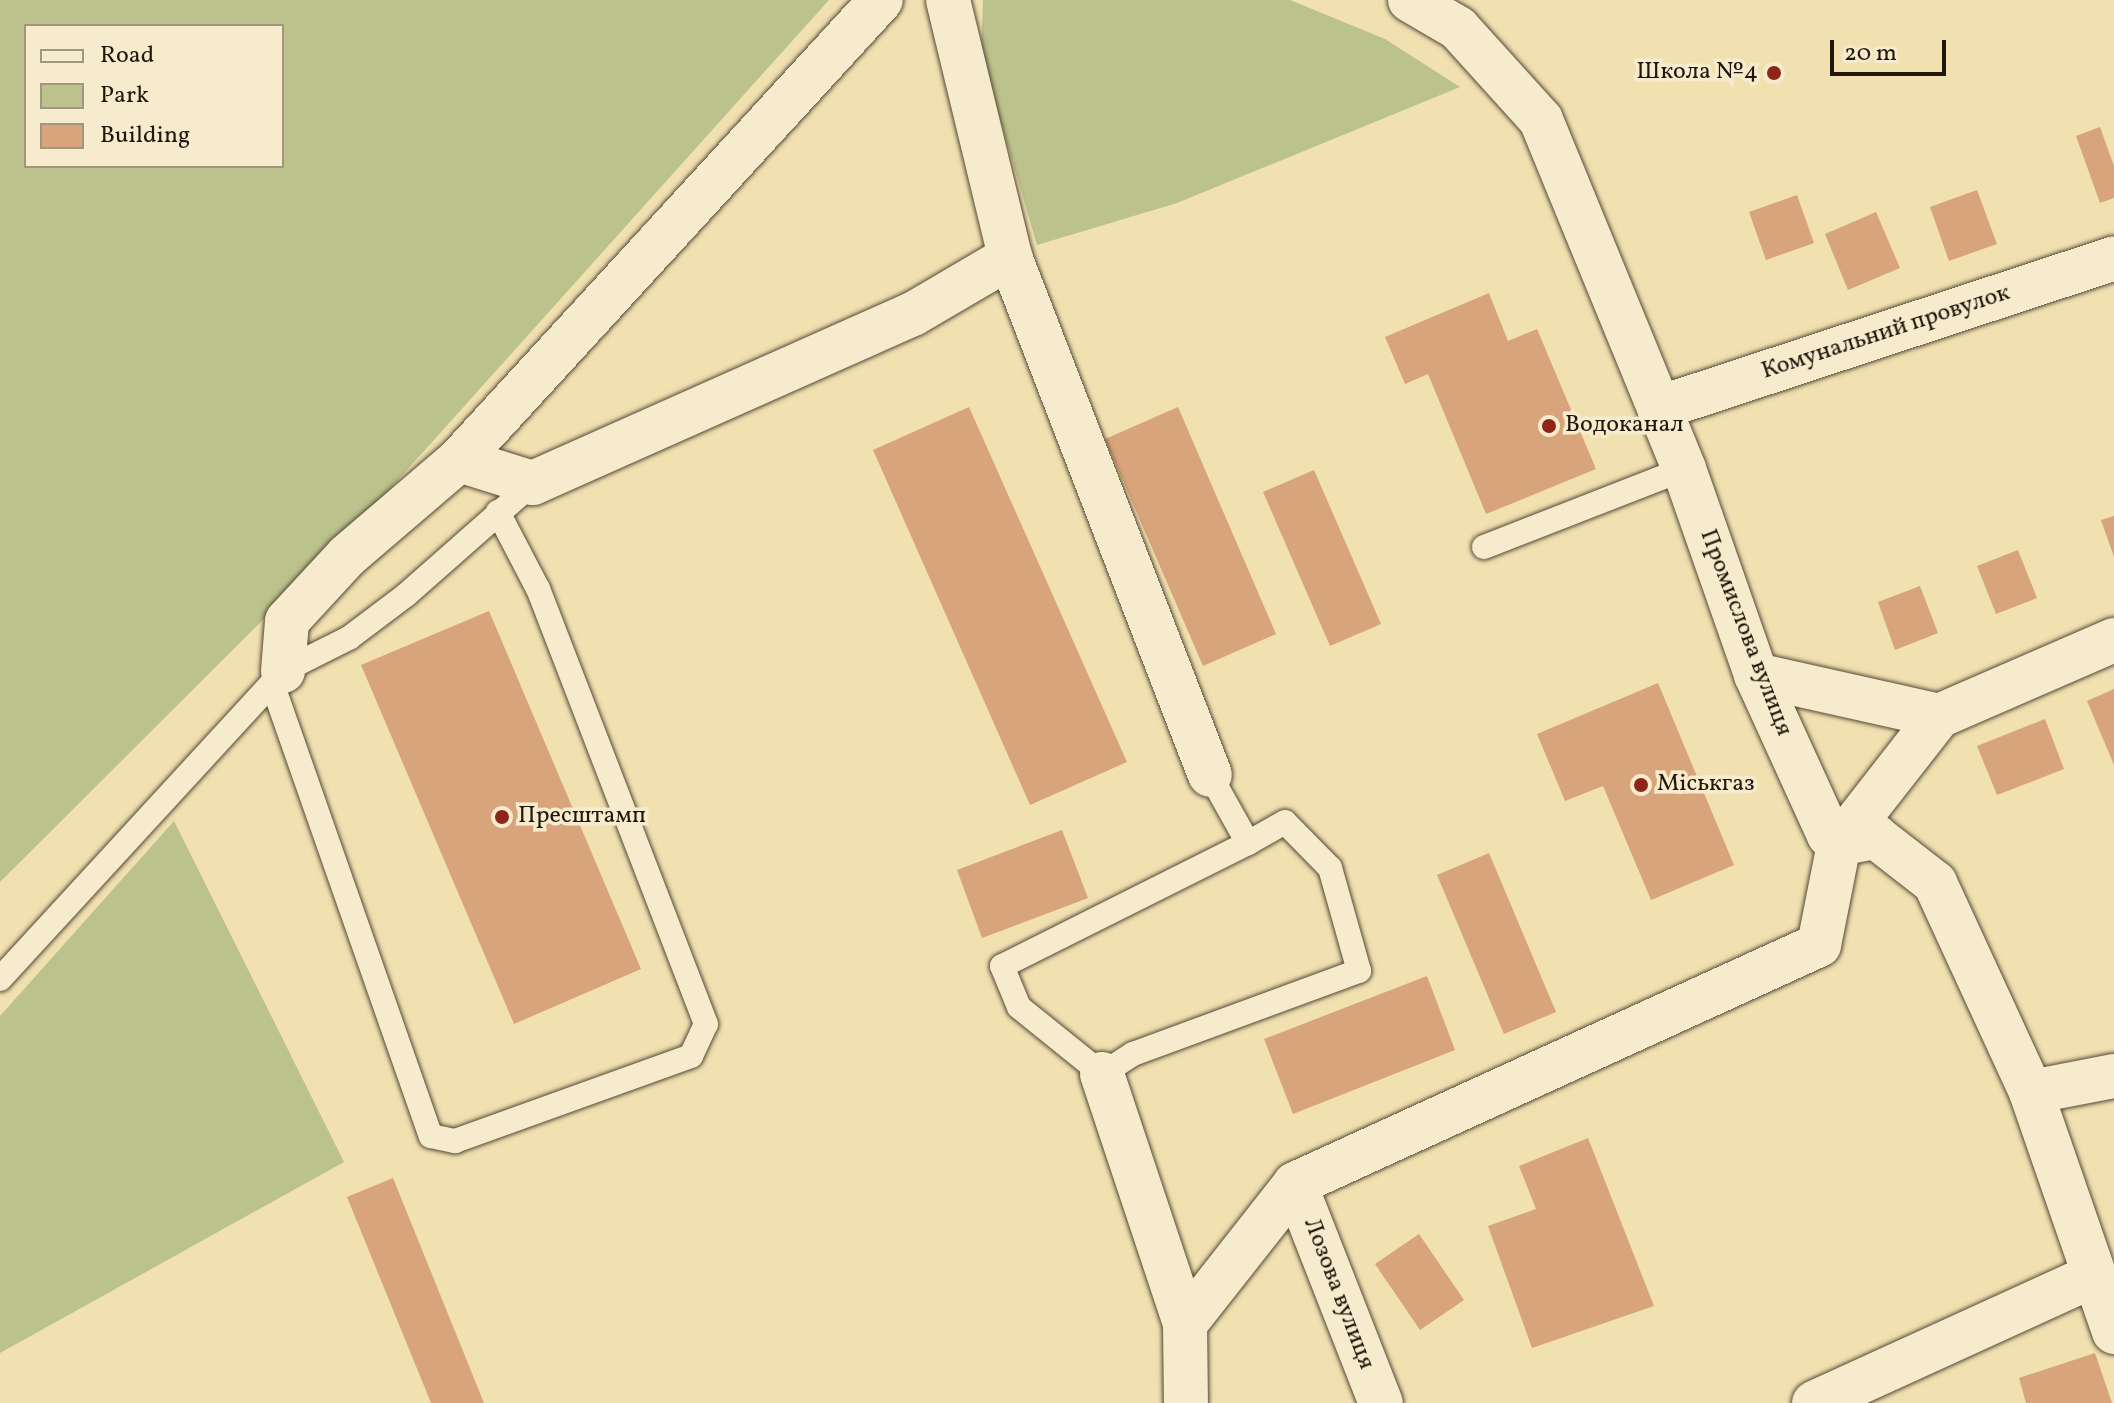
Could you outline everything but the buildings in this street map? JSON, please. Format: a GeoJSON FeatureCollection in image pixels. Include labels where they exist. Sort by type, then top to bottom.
{"type":"FeatureCollection","features":[{"type":"Feature","properties":{"kind":"street"},"geometry":{"type":"LineString","coordinates":[[278,677],[287,621],[347,556],[459,460],[881,0]]}},
{"type":"Feature","properties":{"kind":"street"},"geometry":{"type":"LineString","coordinates":[[948,0],[1010,257],[1210,775]]}},
{"type":"Feature","properties":{"kind":"street","name":"Промислова вулиця"},"geometry":{"type":"LineString","coordinates":[[1410,0],[1458,28],[1541,120],[1684,469],[1756,675],[1839,844]]}},
{"type":"Feature","properties":{"kind":"street"},"geometry":{"type":"LineString","coordinates":[[459,460],[533,483],[913,314],[1010,257]]}},
{"type":"Feature","properties":{"kind":"street","name":"Комунальний провулок"},"geometry":{"type":"LineString","coordinates":[[1659,408],[2114,258]]}},
{"type":"Feature","properties":{"kind":"street"},"geometry":{"type":"LineString","coordinates":[[1185,1324],[1295,1184],[1819,945],[1839,844],[1939,716],[2114,640]]}},
{"type":"Feature","properties":{"kind":"street"},"geometry":{"type":"LineString","coordinates":[[1756,675],[1939,716]]}},
{"type":"Feature","properties":{"kind":"street"},"geometry":{"type":"LineString","coordinates":[[1839,844],[1876,837],[1935,883],[2031,1092],[2114,1332]]}},
{"type":"Feature","properties":{"kind":"street"},"geometry":{"type":"LineString","coordinates":[[1102,1074],[1185,1324],[1186,1403]]}},
{"type":"Feature","properties":{"kind":"street"},"geometry":{"type":"LineString","coordinates":[[2031,1092],[2114,1076]]}},
{"type":"Feature","properties":{"kind":"street","name":"Лозова вулиця"},"geometry":{"type":"LineString","coordinates":[[1295,1184],[1381,1403]]}},
{"type":"Feature","properties":{"kind":"street"},"geometry":{"type":"LineString","coordinates":[[1814,1403],[2093,1276]]}},
{"type":"Feature","properties":{"kind":"lane"},"geometry":{"type":"LineString","coordinates":[[1484,547],[1684,469]]}},
{"type":"Feature","properties":{"kind":"lane"},"geometry":{"type":"LineString","coordinates":[[0,979],[278,677],[349,638],[533,483]]}},
{"type":"Feature","properties":{"kind":"lane"},"geometry":{"type":"LineString","coordinates":[[278,677],[431,1136],[455,1141],[691,1056],[706,1024],[538,589],[498,512]]}},
{"type":"Feature","properties":{"kind":"lane"},"geometry":{"type":"LineString","coordinates":[[1210,775],[1248,843]]}},
{"type":"Feature","properties":{"kind":"lane"},"geometry":{"type":"LineString","coordinates":[[1285,822],[1330,868],[1359,971],[1133,1054],[1102,1074],[1019,1007],[1002,966],[1285,822]]}},
{"type":"Feature","properties":{"kind":"green space"},"geometry":{"type":"Polygon","coordinates":[[[0,0],[829,0],[353,530],[0,882],[0,0]]]}},
{"type":"Feature","properties":{"kind":"green space"},"geometry":{"type":"Polygon","coordinates":[[[983,0],[1290,0],[1385,39],[1460,87],[1177,203],[1037,245],[981,54],[983,0]]]}},
{"type":"Feature","properties":{"kind":"green space"},"geometry":{"type":"Polygon","coordinates":[[[174,821],[344,1162],[0,1353],[0,1016],[174,821]]]}},
{"type":"Feature","properties":{"kind":"place","name":"Школа №4"},"geometry":{"type":"Point","coordinates":[1774,73]}},
{"type":"Feature","properties":{"kind":"place","name":"Водоканал"},"geometry":{"type":"Point","coordinates":[1549,426]}},
{"type":"Feature","properties":{"kind":"place","name":"Міськгаз"},"geometry":{"type":"Point","coordinates":[1641,785]}},
{"type":"Feature","properties":{"kind":"place","name":"Пресштамп"},"geometry":{"type":"Point","coordinates":[502,817]}}]}
